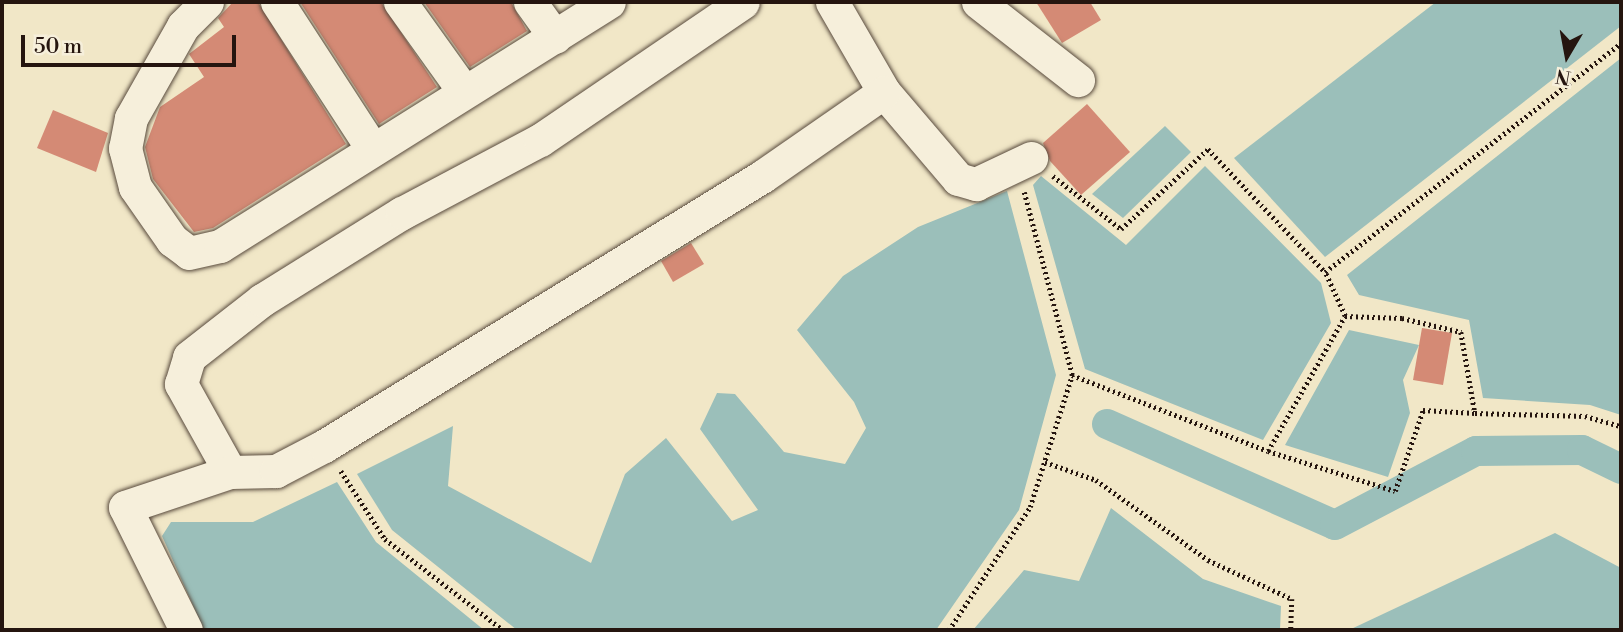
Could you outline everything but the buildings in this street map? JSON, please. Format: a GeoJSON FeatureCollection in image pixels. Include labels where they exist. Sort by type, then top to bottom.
{"type":"FeatureCollection","features":[{"type":"Feature","properties":{"kind":"street"},"geometry":{"type":"LineString","coordinates":[[207,2],[183,26],[131,118],[125,148],[135,187],[172,240],[189,253],[220,246],[371,147],[609,2]]}},
{"type":"Feature","properties":{"kind":"street"},"geometry":{"type":"LineString","coordinates":[[277,2],[371,147]]}},
{"type":"Feature","properties":{"kind":"street"},"geometry":{"type":"LineString","coordinates":[[400,2],[463,90]]}},
{"type":"Feature","properties":{"kind":"street"},"geometry":{"type":"LineString","coordinates":[[530,2],[555,37]]}},
{"type":"Feature","properties":{"kind":"street"},"geometry":{"type":"LineString","coordinates":[[230,472],[181,384],[189,357],[262,300],[402,213],[540,140],[743,2]]}},
{"type":"Feature","properties":{"kind":"street"},"geometry":{"type":"LineString","coordinates":[[832,2],[884,92],[968,186],[1022,163]]}},
{"type":"Feature","properties":{"kind":"street"},"geometry":{"type":"LineString","coordinates":[[978,2],[1078,80]]}},
{"type":"Feature","properties":{"kind":"street"},"geometry":{"type":"LineString","coordinates":[[186,630],[125,506],[230,472],[276,471],[324,446],[762,176],[884,92]]}},
{"type":"Feature","properties":{"kind":"path"},"geometry":{"type":"LineString","coordinates":[[1325,272],[1621,43]]}},
{"type":"Feature","properties":{"kind":"path"},"geometry":{"type":"LineString","coordinates":[[1022,163],[1121,229],[1208,149],[1325,272],[1345,316]]}},
{"type":"Feature","properties":{"kind":"path"},"geometry":{"type":"LineString","coordinates":[[949,630],[1030,507],[1072,374],[1022,163]]}},
{"type":"Feature","properties":{"kind":"path"},"geometry":{"type":"LineString","coordinates":[[1345,316],[1402,318],[1461,332],[1475,413]]}},
{"type":"Feature","properties":{"kind":"path"},"geometry":{"type":"LineString","coordinates":[[1268,451],[1345,316]]}},
{"type":"Feature","properties":{"kind":"path"},"geometry":{"type":"LineString","coordinates":[[1072,374],[1268,451],[1395,491],[1423,410],[1585,416],[1621,426]]}},
{"type":"Feature","properties":{"kind":"path"},"geometry":{"type":"LineString","coordinates":[[324,446],[385,539],[503,630]]}},
{"type":"Feature","properties":{"kind":"path"},"geometry":{"type":"LineString","coordinates":[[1045,462],[1096,480],[1208,560],[1292,599],[1291,630]]}},
{"type":"Feature","properties":{"kind":"water"},"geometry":{"type":"Polygon","coordinates":[[[1436,2],[1621,2],[1621,26],[1325,257],[1234,158],[1436,2]]]}},
{"type":"Feature","properties":{"kind":"water"},"geometry":{"type":"Polygon","coordinates":[[[1621,58],[1621,415],[1590,405],[1483,398],[1469,320],[1359,295],[1347,275],[1621,58]]]}},
{"type":"Feature","properties":{"kind":"water"},"geometry":{"type":"Polygon","coordinates":[[[1165,126],[1191,152],[1123,218],[1092,194],[1165,126]]]}},
{"type":"Feature","properties":{"kind":"water"},"geometry":{"type":"Polygon","coordinates":[[[1205,166],[1321,283],[1331,323],[1263,440],[1085,369],[1033,185],[1041,176],[1126,245],[1205,166]]]}},
{"type":"Feature","properties":{"kind":"water"},"geometry":{"type":"Polygon","coordinates":[[[1007,191],[1056,375],[1019,510],[936,630],[517,630],[392,530],[357,474],[453,426],[448,486],[591,563],[625,474],[666,438],[732,521],[758,510],[700,429],[717,393],[735,394],[784,452],[845,464],[866,428],[854,402],[797,330],[843,276],[918,227],[1007,191]]]}},
{"type":"Feature","properties":{"kind":"water"},"geometry":{"type":"Polygon","coordinates":[[[1349,330],[1419,345],[1403,380],[1410,413],[1388,477],[1285,445],[1349,330]]]}},
{"type":"Feature","properties":{"kind":"water"},"geometry":{"type":"Polygon","coordinates":[[[337,482],[376,542],[484,630],[204,630],[162,536],[171,522],[253,522],[337,482]]]}},
{"type":"Feature","properties":{"kind":"water"},"geometry":{"type":"Polygon","coordinates":[[[1111,508],[1203,579],[1281,606],[1280,630],[973,630],[1024,570],[1079,581],[1111,508]]]}},
{"type":"Feature","properties":{"kind":"water"},"geometry":{"type":"Polygon","coordinates":[[[1555,533],[1621,568],[1621,630],[1349,630],[1555,533]]]}},
{"type":"Feature","properties":{"kind":"waterway"},"geometry":{"type":"LineString","coordinates":[[1107,424],[1335,525],[1476,451],[1582,450],[1621,469]]}}]}
